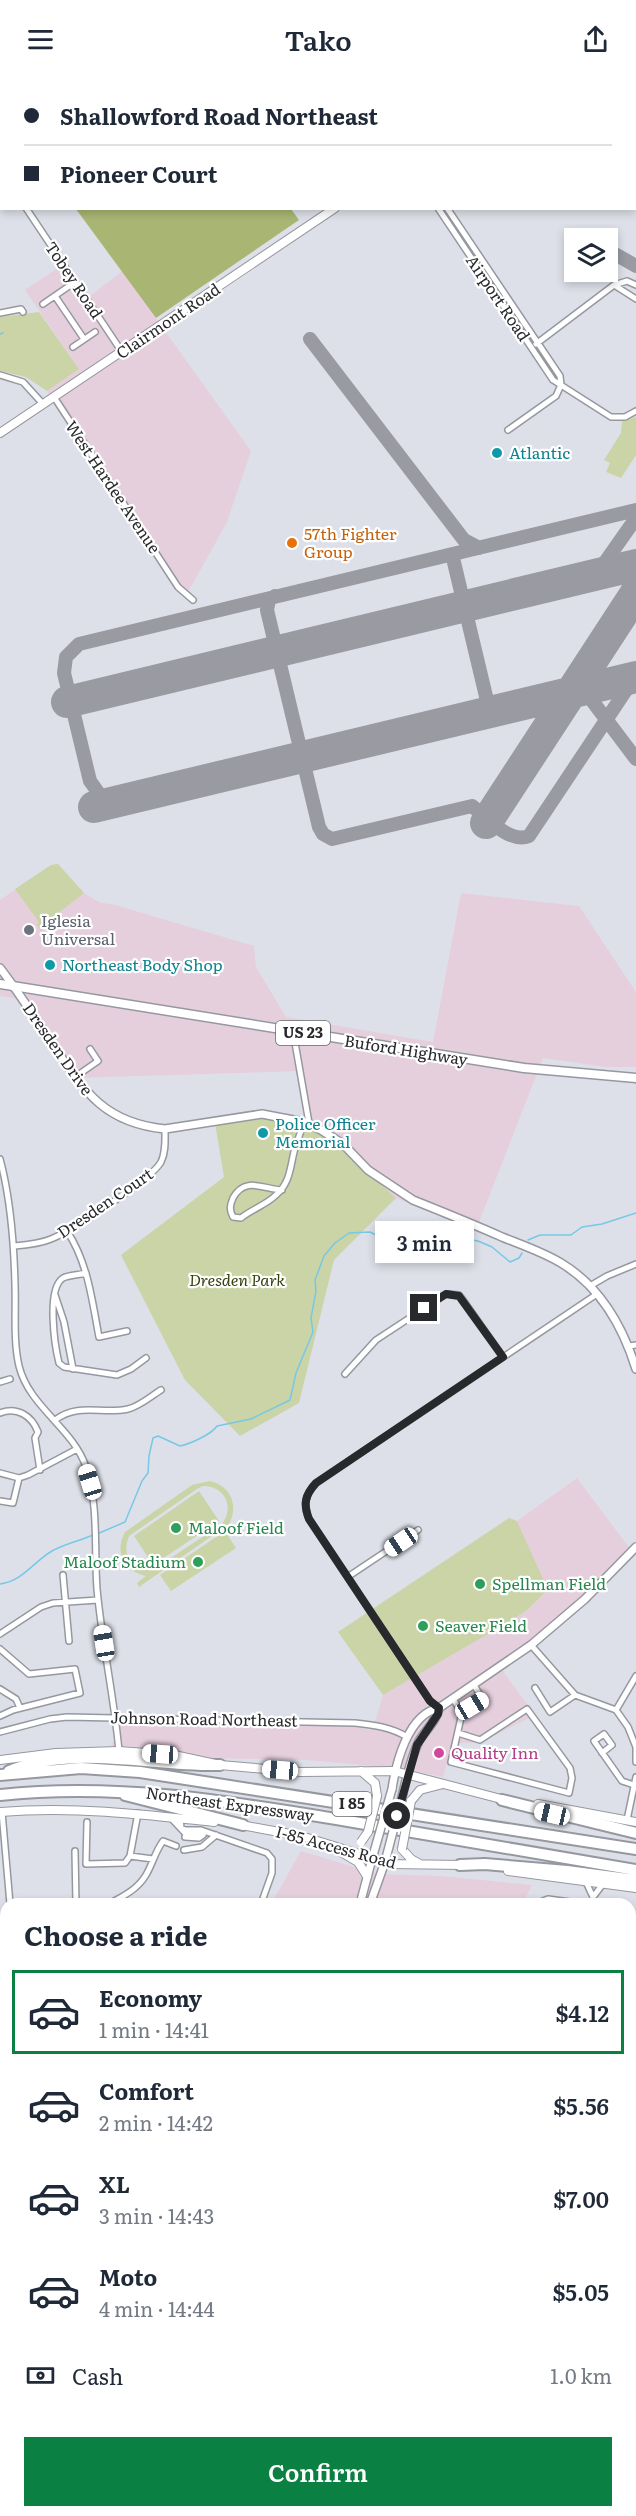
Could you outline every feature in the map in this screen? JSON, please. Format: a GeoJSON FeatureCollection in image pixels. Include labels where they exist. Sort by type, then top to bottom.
{"type":"FeatureCollection","features":[{"type":"Feature","properties":{"kind":"highway"},"geometry":{"type":"LineString","coordinates":[[0,1775],[22,1766],[94,1758],[220,1765]]}},
{"type":"Feature","properties":{"kind":"highway","name":"Northeast Expressway"},"geometry":{"type":"LineString","coordinates":[[0,1775],[81,1768],[140,1772],[636,1849]]}},
{"type":"Feature","properties":{"kind":"highway","name":"Northeast Expressway"},"geometry":{"type":"LineString","coordinates":[[0,1795],[63,1790],[114,1790],[171,1795],[283,1810],[636,1870]]}},
{"type":"Feature","properties":{"kind":"highway"},"geometry":{"type":"LineString","coordinates":[[114,1790],[147,1801],[243,1825]]}},
{"type":"Feature","properties":{"kind":"highway"},"geometry":{"type":"LineString","coordinates":[[502,1800],[636,1833]]}},
{"type":"Feature","properties":{"kind":"highway"},"geometry":{"type":"LineString","coordinates":[[460,1865],[485,1864],[636,1880]]}},
{"type":"Feature","properties":{"kind":"main road","name":"Clairmont Road"},"geometry":{"type":"LineString","coordinates":[[0,433],[332,210]]}},
{"type":"Feature","properties":{"kind":"main road","name":"Buford Highway"},"geometry":{"type":"LineString","coordinates":[[0,984],[524,1068],[636,1078]]}},
{"type":"Feature","properties":{"kind":"main road"},"geometry":{"type":"LineString","coordinates":[[0,1760],[56,1753],[119,1751],[174,1755],[220,1765],[301,1772],[394,1771],[502,1800],[518,1800],[636,1822]]}},
{"type":"Feature","properties":{"kind":"main road"},"geometry":{"type":"LineString","coordinates":[[343,1847],[362,1842],[368,1832],[377,1796],[375,1783],[361,1771]]}},
{"type":"Feature","properties":{"kind":"main road"},"geometry":{"type":"LineString","coordinates":[[421,1865],[411,1859],[402,1849],[411,1802],[420,1790],[444,1784]]}},
{"type":"Feature","properties":{"kind":"main road","name":"I-85 Access Road"},"geometry":{"type":"LineString","coordinates":[[1,1812],[56,1808],[138,1813],[243,1825],[301,1836],[343,1847],[385,1862],[460,1865],[636,1888]]}},
{"type":"Feature","properties":{"kind":"main road"},"geometry":{"type":"LineString","coordinates":[[330,1844],[358,1862],[367,1876]]}},
{"type":"Feature","properties":{"kind":"street","name":"Tobey Road"},"geometry":{"type":"LineString","coordinates":[[27,210],[122,352]]}},
{"type":"Feature","properties":{"kind":"street","name":"Airport Road"},"geometry":{"type":"LineString","coordinates":[[439,210],[553,380],[611,417],[622,417],[636,411]]}},
{"type":"Feature","properties":{"kind":"street","name":"Airport Road"},"geometry":{"type":"LineString","coordinates":[[448,210],[560,376],[561,385]]}},
{"type":"Feature","properties":{"kind":"street"},"geometry":{"type":"LineString","coordinates":[[532,347],[614,285],[627,281],[636,285]]}},
{"type":"Feature","properties":{"kind":"street"},"geometry":{"type":"LineString","coordinates":[[43,304],[75,282]]}},
{"type":"Feature","properties":{"kind":"street"},"geometry":{"type":"LineString","coordinates":[[614,285],[636,299]]}},
{"type":"Feature","properties":{"kind":"street"},"geometry":{"type":"LineString","coordinates":[[55,296],[84,339]]}},
{"type":"Feature","properties":{"kind":"street"},"geometry":{"type":"LineString","coordinates":[[0,313],[21,309],[23,312]]}},
{"type":"Feature","properties":{"kind":"street"},"geometry":{"type":"LineString","coordinates":[[73,347],[95,332]]}},
{"type":"Feature","properties":{"kind":"street"},"geometry":{"type":"LineString","coordinates":[[0,375],[23,382],[43,404]]}},
{"type":"Feature","properties":{"kind":"street"},"geometry":{"type":"LineString","coordinates":[[508,430],[555,396],[561,385]]}},
{"type":"Feature","properties":{"kind":"street","name":"West Hardee Avenue"},"geometry":{"type":"LineString","coordinates":[[54,397],[172,578],[183,593],[193,600]]}},
{"type":"Feature","properties":{"kind":"street","name":"Dresden Drive"},"geometry":{"type":"LineString","coordinates":[[0,968],[75,1077],[91,1097],[116,1115],[149,1128],[165,1129],[261,1113],[307,1123],[343,1144],[368,1170],[413,1200],[545,1254],[562,1264],[590,1286],[621,1328],[632,1346],[636,1370]]}},
{"type":"Feature","properties":{"kind":"street"},"geometry":{"type":"LineString","coordinates":[[282,1190],[259,1184],[242,1188],[232,1201],[231,1214],[233,1217],[241,1218],[252,1209],[269,1201],[282,1190],[289,1179],[295,1150],[307,1123],[292,1031]]}},
{"type":"Feature","properties":{"kind":"street"},"geometry":{"type":"LineString","coordinates":[[75,1077],[98,1061],[90,1049]]}},
{"type":"Feature","properties":{"kind":"street","name":"Dresden Court"},"geometry":{"type":"LineString","coordinates":[[14,1246],[39,1243],[67,1231],[148,1177],[163,1156],[165,1129]]}},
{"type":"Feature","properties":{"kind":"street"},"geometry":{"type":"LineString","coordinates":[[0,1159],[8,1187],[14,1246],[16,1341],[19,1364],[28,1387],[77,1449],[90,1482],[99,1600],[119,1751]]}},
{"type":"Feature","properties":{"kind":"street"},"geometry":{"type":"LineString","coordinates":[[0,1188],[8,1187]]}},
{"type":"Feature","properties":{"kind":"street"},"geometry":{"type":"LineString","coordinates":[[67,1231],[76,1244],[86,1273],[99,1337],[127,1331]]}},
{"type":"Feature","properties":{"kind":"street"},"geometry":{"type":"LineString","coordinates":[[590,1286],[636,1264]]}},
{"type":"Feature","properties":{"kind":"street"},"geometry":{"type":"LineString","coordinates":[[86,1273],[64,1277],[59,1282],[55,1294],[53,1312],[58,1357],[63,1368],[117,1375],[131,1369],[146,1358]]}},
{"type":"Feature","properties":{"kind":"street"},"geometry":{"type":"LineString","coordinates":[[55,1294],[64,1322],[74,1369]]}},
{"type":"Feature","properties":{"kind":"street"},"geometry":{"type":"LineString","coordinates":[[345,1374],[376,1340],[446,1294],[459,1296],[463,1300],[503,1357]]}},
{"type":"Feature","properties":{"kind":"street"},"geometry":{"type":"LineString","coordinates":[[439,1708],[430,1701],[309,1519],[305,1505],[309,1491],[316,1483],[597,1294]]}},
{"type":"Feature","properties":{"kind":"street"},"geometry":{"type":"LineString","coordinates":[[0,1382],[10,1379]]}},
{"type":"Feature","properties":{"kind":"street"},"geometry":{"type":"LineString","coordinates":[[55,1420],[70,1411],[132,1408],[161,1390]]}},
{"type":"Feature","properties":{"kind":"street"},"geometry":{"type":"LineString","coordinates":[[0,1413],[7,1410],[27,1415],[33,1422],[38,1432],[35,1438],[40,1470]]}},
{"type":"Feature","properties":{"kind":"street"},"geometry":{"type":"LineString","coordinates":[[0,1473],[19,1478],[40,1470],[77,1449]]}},
{"type":"Feature","properties":{"kind":"street"},"geometry":{"type":"LineString","coordinates":[[0,1500],[13,1503],[19,1478]]}},
{"type":"Feature","properties":{"kind":"street"},"geometry":{"type":"LineString","coordinates":[[349,1576],[418,1530]]}},
{"type":"Feature","properties":{"kind":"street"},"geometry":{"type":"LineString","coordinates":[[362,1898],[392,1789],[394,1771],[407,1737],[423,1716],[453,1699],[531,1645],[585,1599],[636,1547]]}},
{"type":"Feature","properties":{"kind":"street"},"geometry":{"type":"LineString","coordinates":[[63,1575],[69,1641]]}},
{"type":"Feature","properties":{"kind":"street"},"geometry":{"type":"LineString","coordinates":[[0,1634],[41,1607],[53,1603],[99,1600]]}},
{"type":"Feature","properties":{"kind":"street"},"geometry":{"type":"LineString","coordinates":[[531,1645],[575,1695],[616,1710],[628,1727],[636,1747],[636,1762]]}},
{"type":"Feature","properties":{"kind":"street"},"geometry":{"type":"LineString","coordinates":[[0,1649],[29,1674],[75,1669],[80,1693],[20,1708],[0,1716]]}},
{"type":"Feature","properties":{"kind":"street"},"geometry":{"type":"LineString","coordinates":[[616,1710],[636,1676]]}},
{"type":"Feature","properties":{"kind":"street"},"geometry":{"type":"LineString","coordinates":[[462,1713],[483,1700],[474,1684]]}},
{"type":"Feature","properties":{"kind":"street"},"geometry":{"type":"LineString","coordinates":[[0,1689],[16,1699],[20,1708]]}},
{"type":"Feature","properties":{"kind":"street"},"geometry":{"type":"LineString","coordinates":[[535,1689],[550,1712],[575,1695]]}},
{"type":"Feature","properties":{"kind":"street"},"geometry":{"type":"LineString","coordinates":[[453,1699],[462,1713],[451,1762],[569,1793],[572,1778],[570,1768],[527,1709],[480,1740],[458,1733]]}},
{"type":"Feature","properties":{"kind":"street"},"geometry":{"type":"LineString","coordinates":[[372,1898],[385,1862],[417,1745],[438,1714],[439,1708]]}},
{"type":"Feature","properties":{"kind":"street","name":"Johnson Road Northeast"},"geometry":{"type":"LineString","coordinates":[[0,1732],[50,1719],[116,1717],[355,1723],[382,1726],[407,1737]]}},
{"type":"Feature","properties":{"kind":"street"},"geometry":{"type":"LineString","coordinates":[[602,1753],[622,1781],[634,1785]]}},
{"type":"Feature","properties":{"kind":"street"},"geometry":{"type":"LineString","coordinates":[[627,1821],[636,1777]]}},
{"type":"Feature","properties":{"kind":"street"},"geometry":{"type":"LineString","coordinates":[[1,1812],[9,1898]]}},
{"type":"Feature","properties":{"kind":"street"},"geometry":{"type":"LineString","coordinates":[[87,1822],[86,1864],[125,1863],[130,1856],[138,1813]]}},
{"type":"Feature","properties":{"kind":"street"},"geometry":{"type":"LineString","coordinates":[[170,1817],[186,1834],[216,1835],[267,1853],[272,1859],[272,1873],[263,1898]]}},
{"type":"Feature","properties":{"kind":"street"},"geometry":{"type":"LineString","coordinates":[[180,1818],[181,1828],[194,1835]]}},
{"type":"Feature","properties":{"kind":"street"},"geometry":{"type":"LineString","coordinates":[[184,1850],[202,1847],[216,1835]]}},
{"type":"Feature","properties":{"kind":"street"},"geometry":{"type":"LineString","coordinates":[[120,1898],[133,1891],[146,1876],[154,1852],[163,1841],[176,1846]]}},
{"type":"Feature","properties":{"kind":"street"},"geometry":{"type":"LineString","coordinates":[[75,1851],[76,1898]]}},
{"type":"Feature","properties":{"kind":"street"},"geometry":{"type":"LineString","coordinates":[[130,1856],[153,1859]]}},
{"type":"Feature","properties":{"kind":"street"},"geometry":{"type":"LineString","coordinates":[[586,1882],[592,1898]]}},
{"type":"Feature","properties":{"kind":"street"},"geometry":{"type":"LineString","coordinates":[[594,1898],[603,1884]]}},
{"type":"Feature","properties":{"kind":"shaded area"},"geometry":{"type":"Polygon","coordinates":[[[65,263],[89,297],[122,271],[251,451],[227,522],[187,594],[47,391],[79,369],[25,290],[65,263]]]}},
{"type":"Feature","properties":{"kind":"shaded area"},"geometry":{"type":"Polygon","coordinates":[[[58,864],[84,893],[101,903],[112,904],[254,946],[256,967],[286,1017],[433,1042],[461,893],[579,906],[636,992],[636,1067],[605,1067],[543,1058],[476,1230],[396,1198],[310,1127],[303,1071],[72,1078],[15,998],[0,996],[0,900],[51,865],[58,864]]]}},
{"type":"Feature","properties":{"kind":"shaded area"},"geometry":{"type":"Polygon","coordinates":[[[577,1478],[631,1550],[533,1645],[502,1670],[535,1715],[480,1743],[453,1743],[443,1777],[403,1769],[307,1760],[195,1758],[142,1747],[111,1746],[115,1738],[112,1719],[337,1723],[370,1730],[383,1695],[512,1620],[548,1591],[517,1521],[577,1478]]]}},
{"type":"Feature","properties":{"kind":"shaded area"},"geometry":{"type":"Polygon","coordinates":[[[301,1851],[377,1874],[441,1876],[532,1885],[526,1898],[274,1898],[301,1851]]]}},
{"type":"Feature","properties":{"kind":"green space"},"geometry":{"type":"Polygon","coordinates":[[[77,210],[292,210],[299,220],[156,318],[77,210]]]}},
{"type":"Feature","properties":{"kind":"green space"},"geometry":{"type":"Polygon","coordinates":[[[39,312],[79,369],[47,391],[26,377],[0,371],[0,317],[39,312]]]}},
{"type":"Feature","properties":{"kind":"green space"},"geometry":{"type":"Polygon","coordinates":[[[636,417],[636,455],[621,478],[606,472],[610,463],[604,460],[621,433],[622,421],[636,417]]]}},
{"type":"Feature","properties":{"kind":"green space"},"geometry":{"type":"Polygon","coordinates":[[[58,864],[84,893],[48,921],[50,924],[41,931],[37,925],[39,922],[15,889],[51,865],[58,864]]]}},
{"type":"Feature","properties":{"kind":"green space","name":"Dresden Park"},"geometry":{"type":"Polygon","coordinates":[[[246,1118],[286,1121],[310,1127],[343,1149],[396,1198],[334,1260],[299,1403],[240,1436],[185,1380],[121,1255],[224,1177],[215,1123],[246,1118]]]}},
{"type":"Feature","properties":{"kind":"green space"},"geometry":{"type":"Polygon","coordinates":[[[210,1481],[228,1492],[233,1504],[229,1524],[139,1587],[137,1583],[146,1576],[132,1570],[123,1560],[121,1547],[125,1532],[192,1485],[210,1481]],[[203,1486],[197,1489],[129,1536],[126,1550],[130,1562],[140,1569],[154,1569],[222,1524],[228,1511],[228,1505],[222,1494],[211,1487],[203,1486]]]}},
{"type":"Feature","properties":{"kind":"green space","name":"Maloof Field"},"geometry":{"type":"Polygon","coordinates":[[[199,1491],[219,1521],[153,1565],[134,1536],[199,1491]]]}},
{"type":"Feature","properties":{"kind":"green space"},"geometry":{"type":"Polygon","coordinates":[[[509,1518],[517,1521],[548,1590],[527,1610],[512,1620],[383,1695],[338,1632],[509,1518]]]}},
{"type":"Feature","properties":{"kind":"green space","name":"Maloof Stadium"},"geometry":{"type":"Polygon","coordinates":[[[225,1531],[236,1548],[171,1591],[160,1575],[225,1531]]]}},
{"type":"Feature","properties":{"kind":"waterway"},"geometry":{"type":"LineString","coordinates":[[528,1240],[540,1235],[571,1235],[582,1227],[602,1224],[636,1213]]}},
{"type":"Feature","properties":{"kind":"waterway"},"geometry":{"type":"LineString","coordinates":[[97,1534],[125,1522],[142,1481],[148,1473],[153,1438],[158,1436],[180,1446],[184,1445],[206,1435],[217,1426],[251,1419],[290,1400],[296,1373],[313,1332],[311,1318],[316,1291],[315,1280],[324,1256],[335,1243],[349,1233],[370,1232],[398,1246],[443,1242],[451,1236],[478,1241],[492,1247],[510,1262],[519,1258],[522,1253]]}},
{"type":"Feature","properties":{"kind":"waterway"},"geometry":{"type":"LineString","coordinates":[[0,1584],[22,1575],[45,1555],[93,1535]]}},
{"type":"Feature","properties":{"kind":"taxiway"},"geometry":{"type":"LineString","coordinates":[[618,256],[636,266]]}},
{"type":"Feature","properties":{"kind":"taxiway"},"geometry":{"type":"LineString","coordinates":[[310,339],[464,540],[479,548]]}},
{"type":"Feature","properties":{"kind":"taxiway"},"geometry":{"type":"LineString","coordinates":[[100,795],[90,781],[64,673],[66,657],[79,644],[636,510]]}},
{"type":"Feature","properties":{"kind":"taxiway"},"geometry":{"type":"LineString","coordinates":[[596,575],[636,518]]}},
{"type":"Feature","properties":{"kind":"taxiway"},"geometry":{"type":"LineString","coordinates":[[452,554],[490,713]]}},
{"type":"Feature","properties":{"kind":"taxiway"},"geometry":{"type":"LineString","coordinates":[[275,596],[269,600],[267,610],[319,827],[323,834],[332,839],[472,806],[506,833],[521,837],[529,836],[636,675]]}},
{"type":"Feature","properties":{"kind":"taxiway"},"geometry":{"type":"LineString","coordinates":[[584,690],[636,759]]}},
{"type":"Feature","properties":{"kind":"runway"},"geometry":{"type":"LineString","coordinates":[[67,702],[636,565]]}},
{"type":"Feature","properties":{"kind":"runway"},"geometry":{"type":"LineString","coordinates":[[486,823],[636,593]]}},
{"type":"Feature","properties":{"kind":"runway"},"geometry":{"type":"LineString","coordinates":[[94,807],[636,677]]}},
{"type":"Feature","properties":{"kind":"place","name":"Atlantic"},"geometry":{"type":"Point","coordinates":[497,453]}},
{"type":"Feature","properties":{"kind":"place","name":"57th Fighter Group"},"geometry":{"type":"Point","coordinates":[292,543]}},
{"type":"Feature","properties":{"kind":"place","name":"Iglesia Universal"},"geometry":{"type":"Point","coordinates":[29,930]}},
{"type":"Feature","properties":{"kind":"place","name":"Northeast Body Shop"},"geometry":{"type":"Point","coordinates":[50,965]}},
{"type":"Feature","properties":{"kind":"place","name":"Police Officer Memorial"},"geometry":{"type":"Point","coordinates":[263,1133]}},
{"type":"Feature","properties":{"kind":"place","name":"Maloof Field"},"geometry":{"type":"Point","coordinates":[176,1528]}},
{"type":"Feature","properties":{"kind":"place","name":"Maloof Stadium"},"geometry":{"type":"Point","coordinates":[198,1562]}},
{"type":"Feature","properties":{"kind":"place","name":"Spellman Field"},"geometry":{"type":"Point","coordinates":[480,1584]}},
{"type":"Feature","properties":{"kind":"place","name":"Seaver Field"},"geometry":{"type":"Point","coordinates":[423,1626]}},
{"type":"Feature","properties":{"kind":"place","name":"Quality Inn"},"geometry":{"type":"Point","coordinates":[439,1753]}},
{"type":"Feature","properties":{"kind":"route"},"geometry":{"type":"LineString","coordinates":[[397,1816],[417,1745],[430,1722],[438,1714],[439,1708],[430,1701],[309,1519],[305,1505],[306,1497],[316,1483],[503,1357],[459,1296],[446,1294],[424,1308]]}}]}
